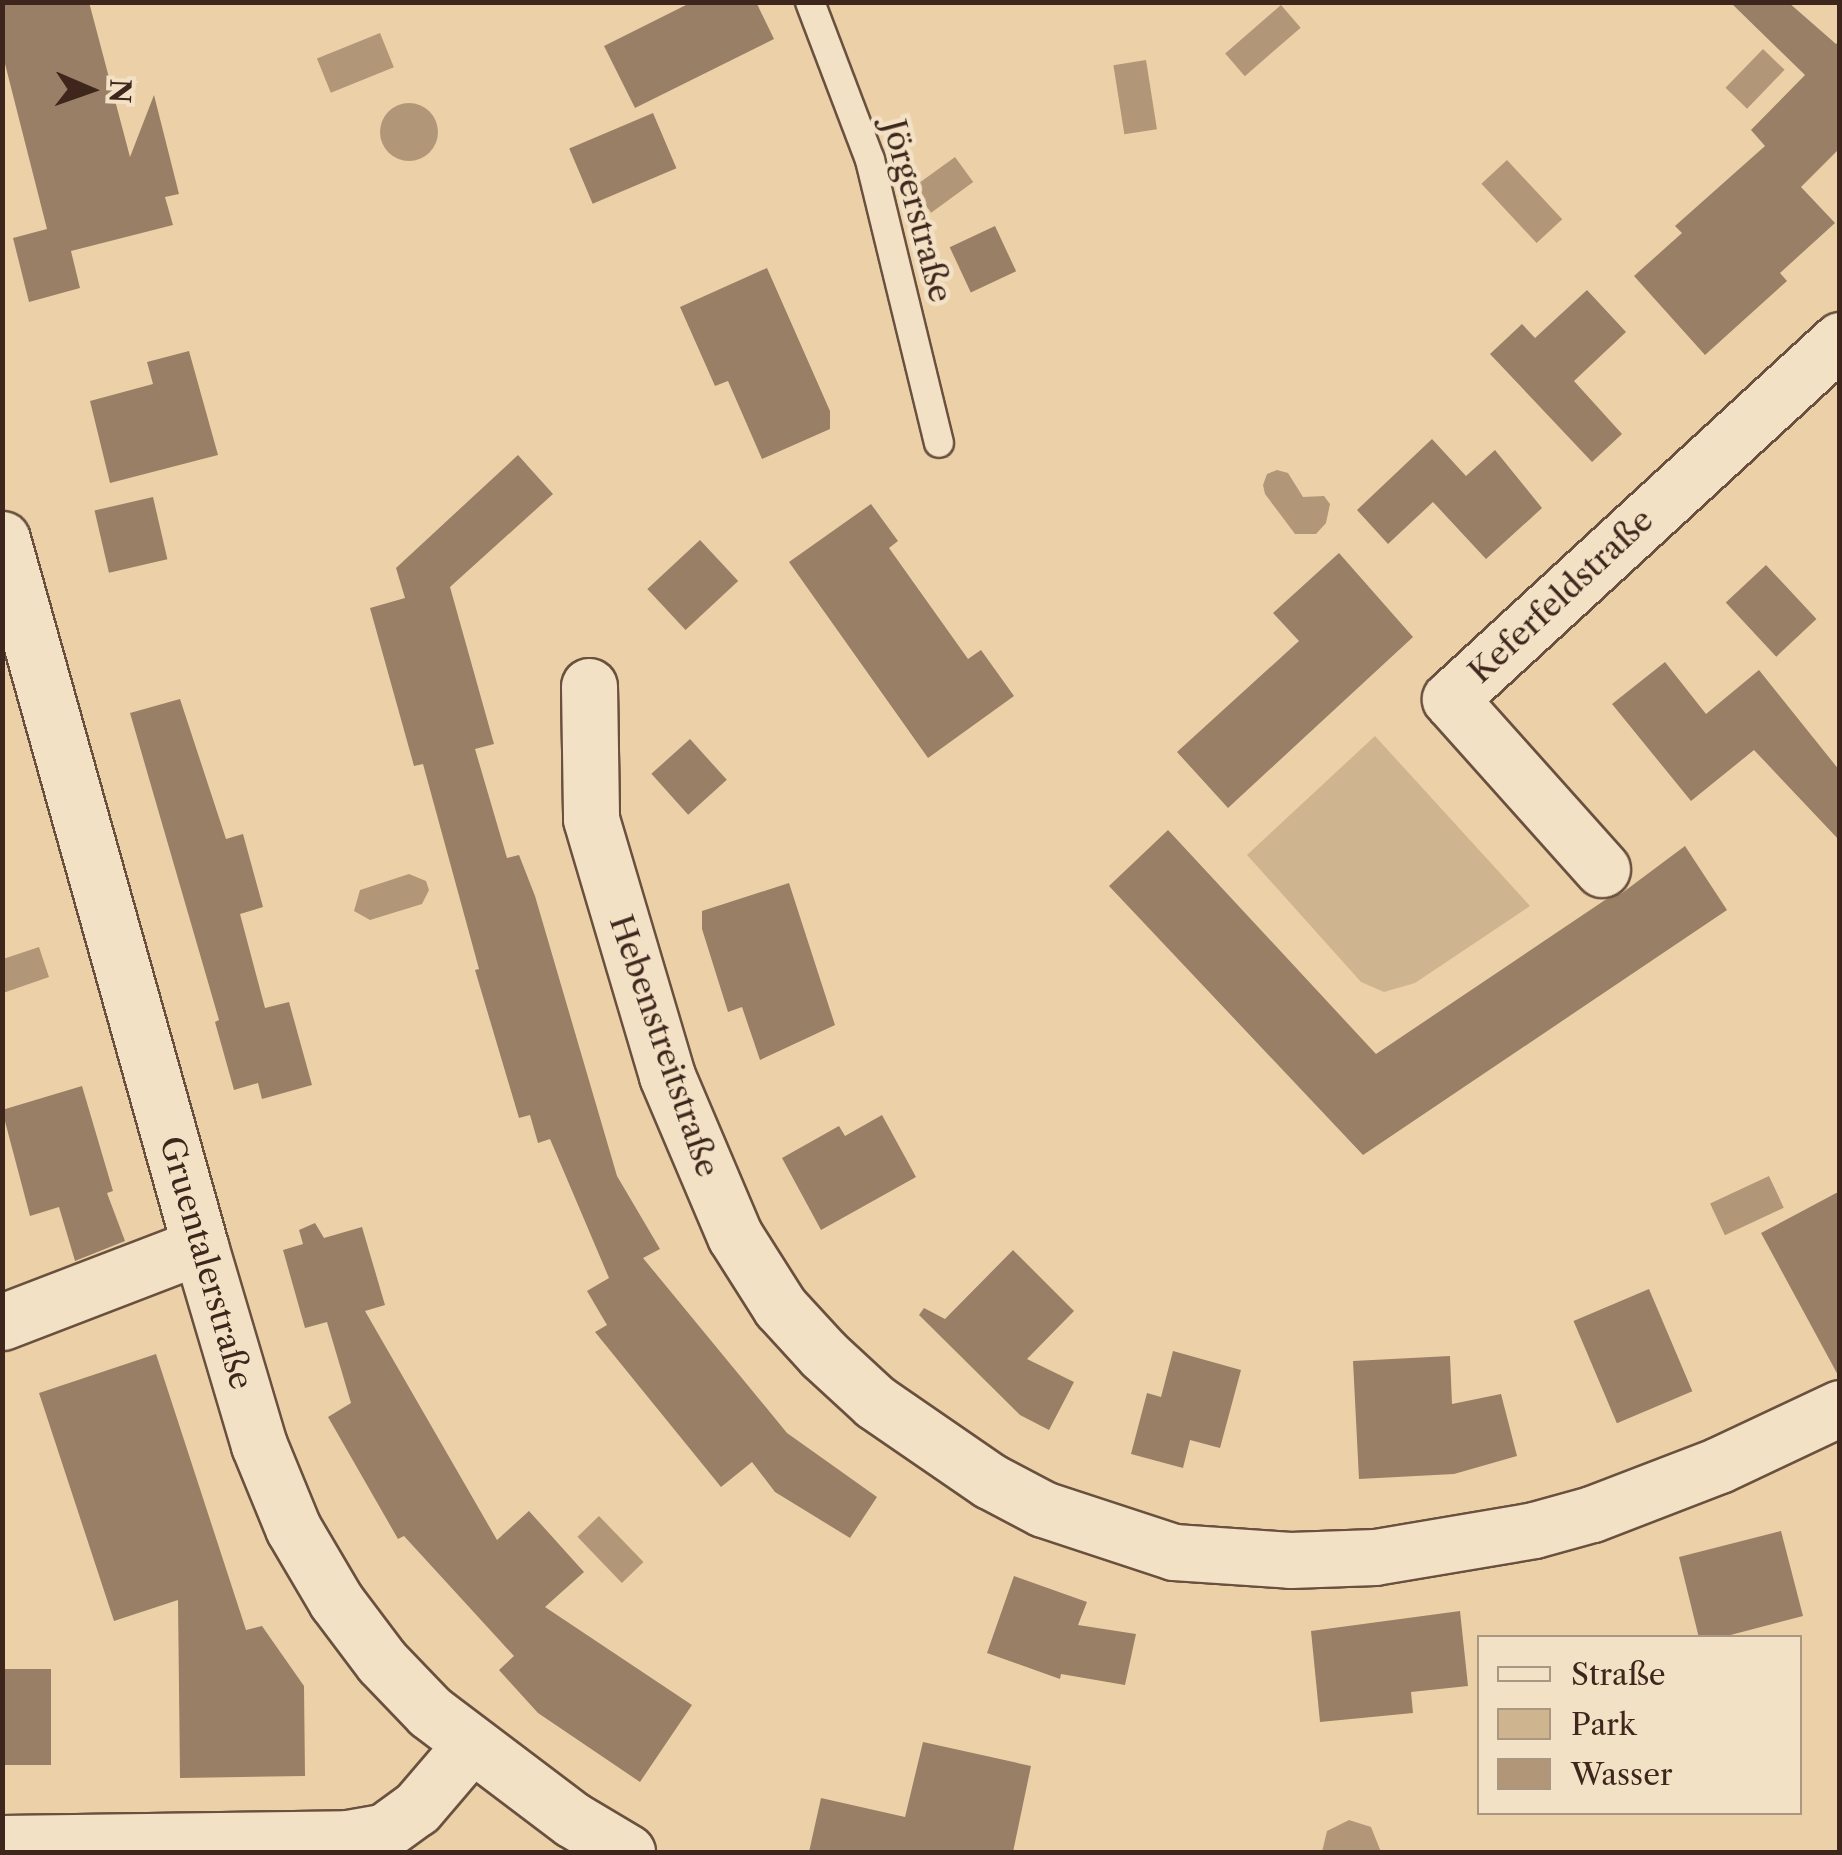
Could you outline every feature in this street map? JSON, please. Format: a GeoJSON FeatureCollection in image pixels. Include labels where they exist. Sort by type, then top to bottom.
{"type":"FeatureCollection","features":[{"type":"Feature","properties":{"kind":"street","name":"Keferfeldstraße"},"geometry":{"type":"LineString","coordinates":[[1602,869],[1450,699],[1840,340]]}},
{"type":"Feature","properties":{"kind":"street","name":"Gruentalerstraße"},"geometry":{"type":"LineString","coordinates":[[2,539],[16,653],[258,1445],[293,1528],[336,1600],[382,1662],[470,1746],[572,1820],[627,1852]]}},
{"type":"Feature","properties":{"kind":"street","name":"Hebenstreitstraße"},"geometry":{"type":"LineString","coordinates":[[590,686],[591,819],[667,1076],[700,1163],[735,1236],[780,1306],[823,1354],[907,1426],[990,1480],[1043,1509],[1141,1545],[1174,1552],[1290,1560],[1376,1556],[1534,1530],[1592,1514],[1736,1458],[1840,1408]]}},
{"type":"Feature","properties":{"kind":"street"},"geometry":{"type":"LineString","coordinates":[[2,1322],[200,1246]]}},
{"type":"Feature","properties":{"kind":"street"},"geometry":{"type":"LineString","coordinates":[[2,1843],[347,1838],[384,1831],[417,1808],[470,1746]]}},
{"type":"Feature","properties":{"kind":"lane","name":"Jörgerstraße"},"geometry":{"type":"LineString","coordinates":[[810,2],[870,160],[939,444]]}},
{"type":"Feature","properties":{"kind":"green space"},"geometry":{"type":"Polygon","coordinates":[[[1375,736],[1530,906],[1415,983],[1384,992],[1361,982],[1247,855],[1375,736]]]}},
{"type":"Feature","properties":{"kind":"water"},"geometry":{"type":"Polygon","coordinates":[[[1281,5],[1301,28],[1245,76],[1225,54],[1281,5]]]}},
{"type":"Feature","properties":{"kind":"water"},"geometry":{"type":"Polygon","coordinates":[[[380,33],[394,67],[331,93],[317,58],[380,33]]]}},
{"type":"Feature","properties":{"kind":"water"},"geometry":{"type":"Polygon","coordinates":[[[1763,49],[1785,70],[1747,109],[1725,88],[1763,49]]]}},
{"type":"Feature","properties":{"kind":"water"},"geometry":{"type":"Polygon","coordinates":[[[1146,60],[1157,129],[1124,134],[1113,65],[1146,60]]]}},
{"type":"Feature","properties":{"kind":"water"},"geometry":{"type":"Polygon","coordinates":[[[409,103],[430,111],[438,132],[430,153],[409,161],[388,153],[380,132],[388,111],[409,103]]]}},
{"type":"Feature","properties":{"kind":"water"},"geometry":{"type":"Polygon","coordinates":[[[955,157],[973,182],[931,213],[913,188],[955,157]]]}},
{"type":"Feature","properties":{"kind":"water"},"geometry":{"type":"Polygon","coordinates":[[[1507,160],[1562,219],[1537,243],[1481,184],[1507,160]]]}},
{"type":"Feature","properties":{"kind":"water"},"geometry":{"type":"Polygon","coordinates":[[[1277,470],[1288,473],[1303,497],[1324,496],[1330,504],[1326,523],[1316,534],[1295,534],[1265,494],[1267,474],[1277,470]]]}},
{"type":"Feature","properties":{"kind":"water"},"geometry":{"type":"Polygon","coordinates":[[[409,874],[426,881],[429,890],[422,904],[370,920],[354,911],[360,890],[409,874]]]}},
{"type":"Feature","properties":{"kind":"water"},"geometry":{"type":"Polygon","coordinates":[[[39,947],[49,977],[3,993],[3,959],[39,947]]]}},
{"type":"Feature","properties":{"kind":"water"},"geometry":{"type":"Polygon","coordinates":[[[1769,1176],[1784,1208],[1725,1235],[1710,1203],[1769,1176]]]}},
{"type":"Feature","properties":{"kind":"water"},"geometry":{"type":"Polygon","coordinates":[[[599,1516],[643,1562],[622,1583],[577,1537],[599,1516]]]}},
{"type":"Feature","properties":{"kind":"water"},"geometry":{"type":"Polygon","coordinates":[[[1349,1820],[1371,1827],[1381,1852],[1322,1852],[1327,1831],[1349,1820]]]}},
{"type":"Feature","properties":{"kind":"building"},"geometry":{"type":"Polygon","coordinates":[[[2,2],[89,2],[130,157],[154,95],[179,194],[165,197],[173,225],[71,251],[80,288],[29,302],[13,238],[47,229],[2,52],[2,2]]]}},
{"type":"Feature","properties":{"kind":"building"},"geometry":{"type":"Polygon","coordinates":[[[692,2],[756,2],[774,39],[635,108],[604,46],[692,2]]]}},
{"type":"Feature","properties":{"kind":"building"},"geometry":{"type":"Polygon","coordinates":[[[1730,2],[1788,2],[1836,44],[1840,40],[1840,148],[1801,187],[1835,223],[1780,273],[1787,281],[1705,355],[1634,276],[1682,233],[1675,226],[1765,146],[1751,130],[1805,75],[1730,2]]]}},
{"type":"Feature","properties":{"kind":"building"},"geometry":{"type":"Polygon","coordinates":[[[653,113],[676,168],[593,204],[569,149],[653,113]]]}},
{"type":"Feature","properties":{"kind":"building"},"geometry":{"type":"Polygon","coordinates":[[[995,226],[1016,271],[971,292],[950,247],[995,226]]]}},
{"type":"Feature","properties":{"kind":"building"},"geometry":{"type":"Polygon","coordinates":[[[767,268],[830,411],[830,429],[762,459],[728,381],[715,386],[680,307],[767,268]]]}},
{"type":"Feature","properties":{"kind":"building"},"geometry":{"type":"Polygon","coordinates":[[[1587,290],[1626,332],[1574,381],[1622,434],[1592,462],[1490,354],[1522,324],[1535,338],[1587,290]]]}},
{"type":"Feature","properties":{"kind":"building"},"geometry":{"type":"Polygon","coordinates":[[[189,351],[218,455],[110,483],[90,401],[153,384],[147,362],[189,351]]]}},
{"type":"Feature","properties":{"kind":"building"},"geometry":{"type":"Polygon","coordinates":[[[1432,439],[1466,476],[1495,450],[1542,508],[1486,559],[1433,502],[1388,544],[1357,510],[1432,439]]]}},
{"type":"Feature","properties":{"kind":"building"},"geometry":{"type":"Polygon","coordinates":[[[518,455],[553,494],[450,587],[494,744],[475,749],[507,858],[519,855],[535,896],[617,1176],[660,1249],[643,1258],[787,1433],[877,1497],[850,1538],[775,1492],[752,1462],[721,1487],[595,1332],[607,1325],[587,1291],[609,1278],[550,1139],[538,1143],[530,1115],[519,1118],[475,970],[479,969],[423,764],[414,766],[370,608],[405,598],[396,568],[518,455]]]}},
{"type":"Feature","properties":{"kind":"building"},"geometry":{"type":"Polygon","coordinates":[[[153,497],[167,559],[109,573],[95,510],[153,497]]]}},
{"type":"Feature","properties":{"kind":"building"},"geometry":{"type":"Polygon","coordinates":[[[871,504],[898,541],[889,548],[968,659],[981,650],[1014,696],[928,758],[789,562],[871,504]]]}},
{"type":"Feature","properties":{"kind":"building"},"geometry":{"type":"Polygon","coordinates":[[[700,540],[738,581],[686,630],[647,589],[700,540]]]}},
{"type":"Feature","properties":{"kind":"building"},"geometry":{"type":"Polygon","coordinates":[[[1339,553],[1413,637],[1228,808],[1177,752],[1299,641],[1273,613],[1339,553]]]}},
{"type":"Feature","properties":{"kind":"building"},"geometry":{"type":"Polygon","coordinates":[[[1766,565],[1816,619],[1776,657],[1726,603],[1766,565]]]}},
{"type":"Feature","properties":{"kind":"building"},"geometry":{"type":"Polygon","coordinates":[[[1665,662],[1706,714],[1759,670],[1840,771],[1840,841],[1754,750],[1691,801],[1612,704],[1665,662]]]}},
{"type":"Feature","properties":{"kind":"building"},"geometry":{"type":"Polygon","coordinates":[[[180,699],[226,839],[243,834],[263,907],[240,914],[265,1008],[289,1002],[312,1085],[262,1099],[258,1083],[234,1090],[215,1022],[219,1020],[130,713],[180,699]]]}},
{"type":"Feature","properties":{"kind":"building"},"geometry":{"type":"Polygon","coordinates":[[[690,739],[727,780],[688,815],[651,774],[690,739]]]}},
{"type":"Feature","properties":{"kind":"building"},"geometry":{"type":"Polygon","coordinates":[[[1168,830],[1376,1054],[1605,900],[1622,893],[1685,846],[1727,910],[1363,1155],[1109,886],[1168,830]]]}},
{"type":"Feature","properties":{"kind":"building"},"geometry":{"type":"Polygon","coordinates":[[[789,883],[835,1025],[760,1060],[742,1007],[728,1012],[702,929],[702,911],[789,883]]]}},
{"type":"Feature","properties":{"kind":"building"},"geometry":{"type":"Polygon","coordinates":[[[82,1086],[113,1191],[107,1193],[125,1241],[75,1261],[59,1207],[30,1216],[2,1110],[82,1086]]]}},
{"type":"Feature","properties":{"kind":"building"},"geometry":{"type":"Polygon","coordinates":[[[882,1115],[916,1177],[821,1230],[782,1158],[839,1126],[845,1136],[882,1115]]]}},
{"type":"Feature","properties":{"kind":"building"},"geometry":{"type":"Polygon","coordinates":[[[1840,1191],[1840,1377],[1839,1377],[1761,1233],[1840,1191]]]}},
{"type":"Feature","properties":{"kind":"building"},"geometry":{"type":"Polygon","coordinates":[[[315,1223],[324,1238],[362,1227],[385,1305],[365,1311],[497,1540],[529,1511],[584,1572],[545,1607],[692,1705],[640,1782],[538,1713],[499,1670],[514,1656],[404,1536],[398,1539],[328,1417],[351,1403],[327,1322],[305,1328],[283,1250],[303,1244],[299,1230],[315,1223]]]}},
{"type":"Feature","properties":{"kind":"building"},"geometry":{"type":"Polygon","coordinates":[[[1013,1250],[1074,1311],[1027,1359],[1074,1382],[1049,1430],[1020,1415],[919,1315],[924,1308],[945,1319],[1013,1250]]]}},
{"type":"Feature","properties":{"kind":"building"},"geometry":{"type":"Polygon","coordinates":[[[1649,1289],[1692,1391],[1617,1423],[1574,1321],[1649,1289]]]}},
{"type":"Feature","properties":{"kind":"building"},"geometry":{"type":"Polygon","coordinates":[[[1173,1351],[1241,1370],[1220,1448],[1190,1440],[1183,1468],[1131,1454],[1147,1393],[1161,1397],[1173,1351]]]}},
{"type":"Feature","properties":{"kind":"building"},"geometry":{"type":"Polygon","coordinates":[[[156,1354],[246,1630],[262,1626],[304,1686],[305,1776],[180,1778],[178,1600],[114,1621],[39,1393],[156,1354]]]}},
{"type":"Feature","properties":{"kind":"building"},"geometry":{"type":"Polygon","coordinates":[[[1450,1356],[1452,1404],[1501,1394],[1517,1456],[1454,1474],[1359,1479],[1353,1361],[1450,1356]]]}},
{"type":"Feature","properties":{"kind":"building"},"geometry":{"type":"Polygon","coordinates":[[[1781,1531],[1803,1616],[1730,1635],[1698,1635],[1679,1557],[1781,1531]]]}},
{"type":"Feature","properties":{"kind":"building"},"geometry":{"type":"Polygon","coordinates":[[[1014,1576],[1087,1602],[1078,1625],[1136,1634],[1125,1685],[1061,1674],[1060,1679],[987,1653],[1014,1576]]]}},
{"type":"Feature","properties":{"kind":"building"},"geometry":{"type":"Polygon","coordinates":[[[1460,1611],[1468,1686],[1411,1692],[1413,1713],[1320,1722],[1311,1631],[1460,1611]]]}},
{"type":"Feature","properties":{"kind":"building"},"geometry":{"type":"Polygon","coordinates":[[[2,1669],[51,1669],[51,1765],[2,1765],[2,1669]]]}},
{"type":"Feature","properties":{"kind":"building"},"geometry":{"type":"Polygon","coordinates":[[[923,1742],[1031,1766],[1013,1852],[809,1852],[821,1798],[905,1817],[923,1742]]]}}]}
